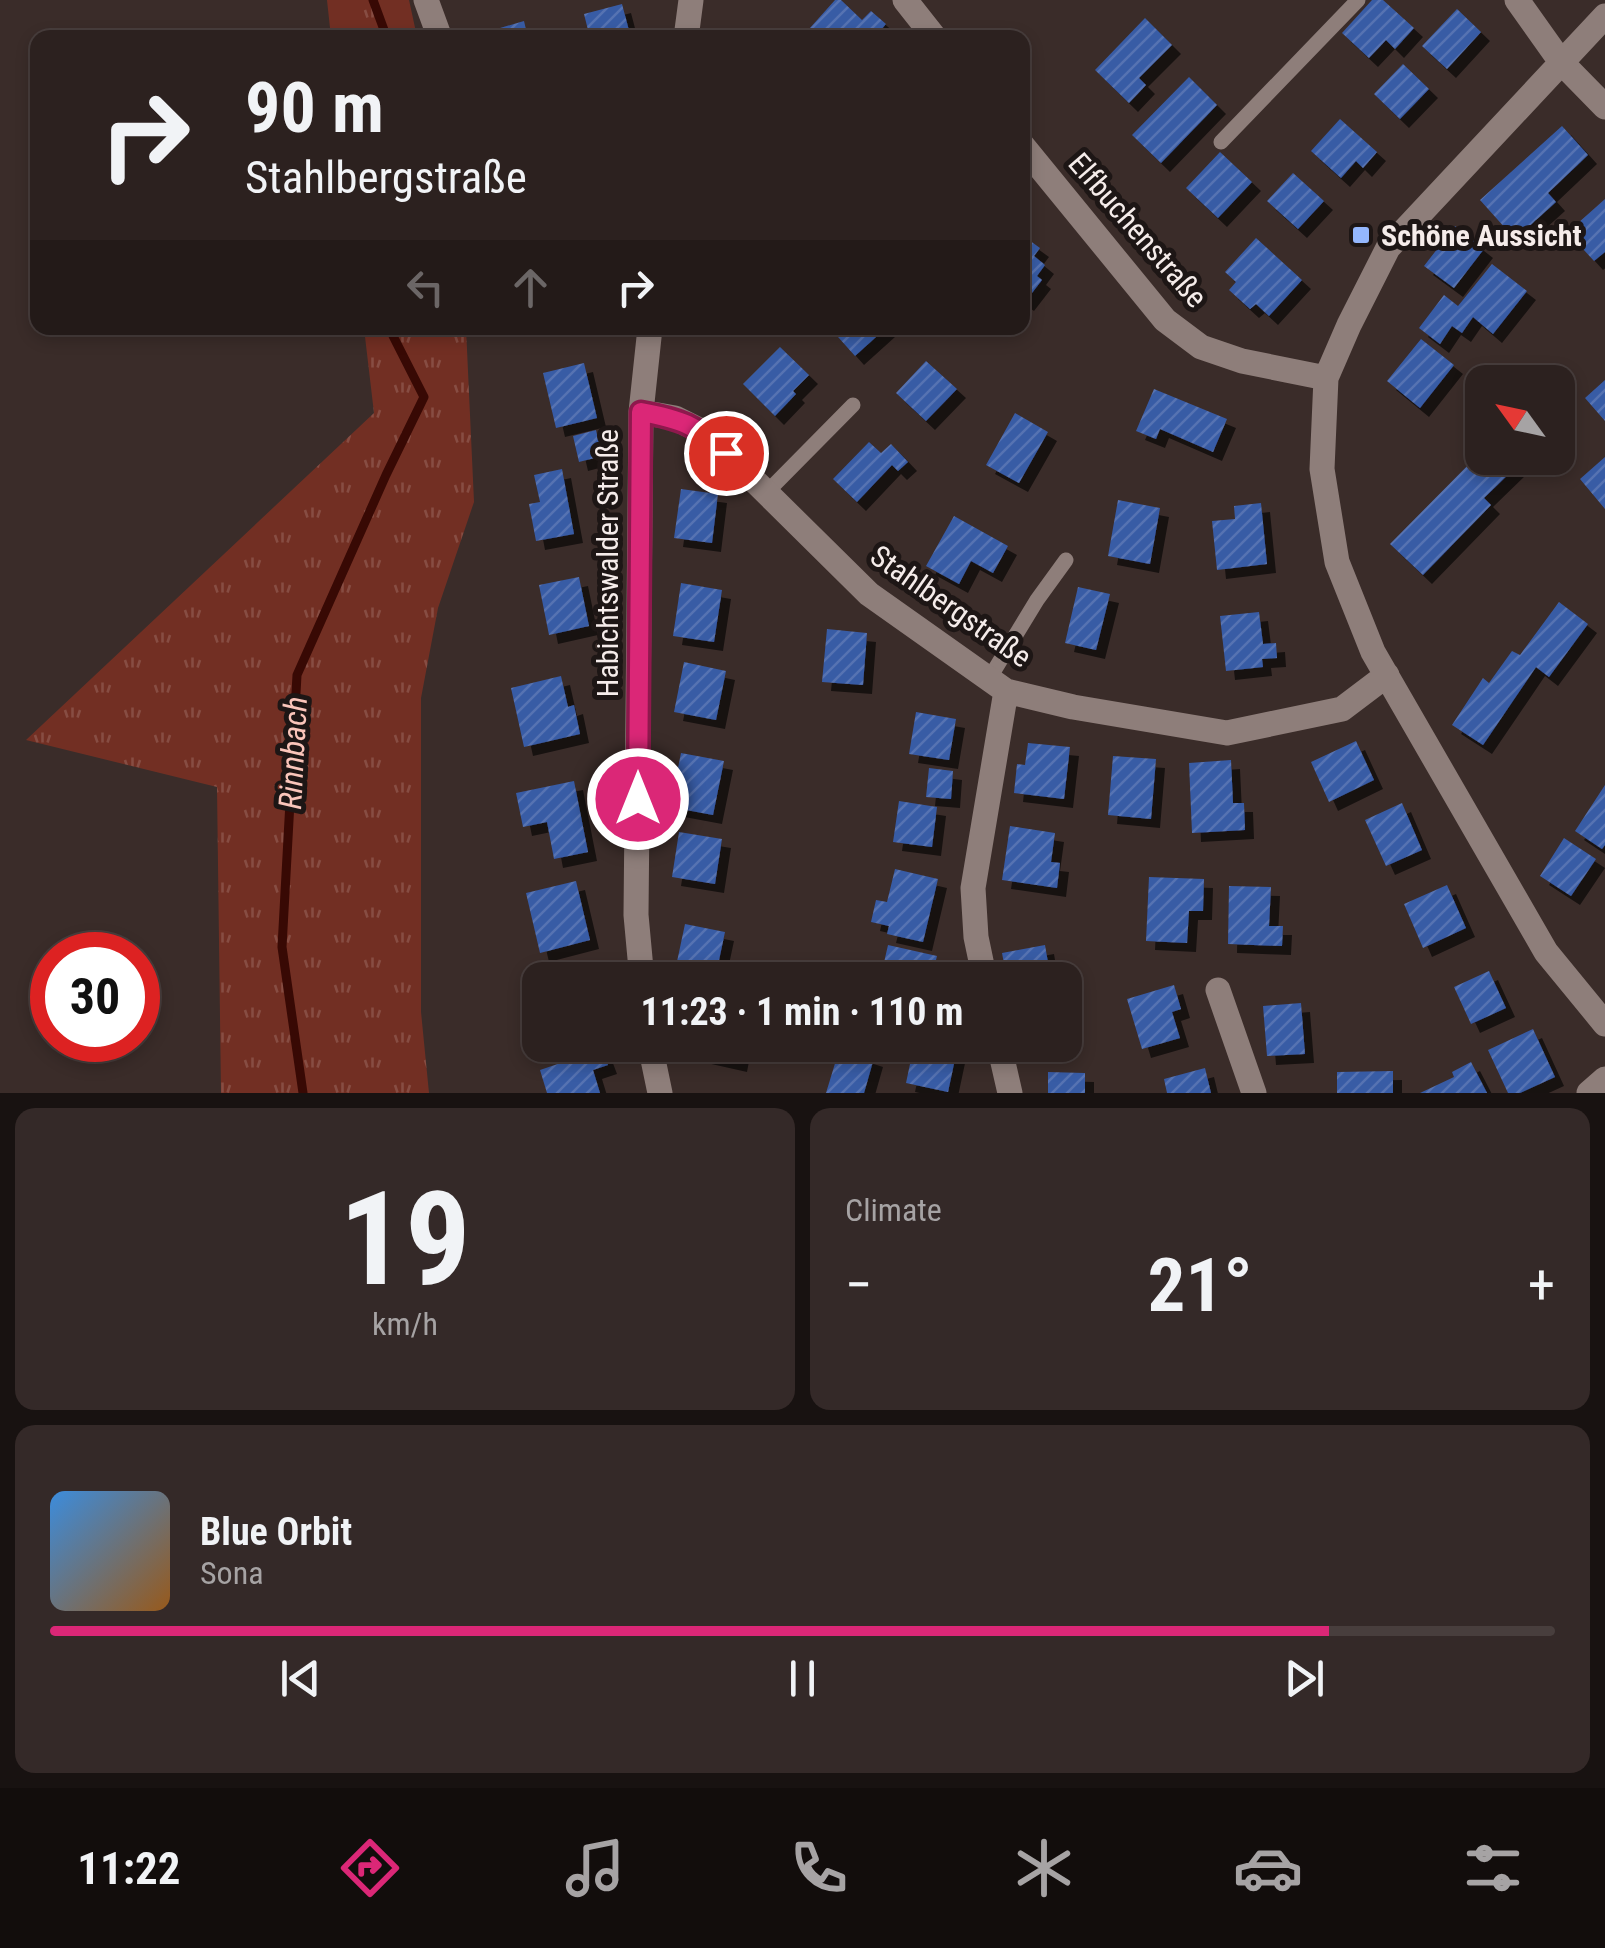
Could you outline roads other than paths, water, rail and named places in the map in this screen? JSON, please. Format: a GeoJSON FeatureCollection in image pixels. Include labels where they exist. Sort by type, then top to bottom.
{"type":"FeatureCollection","features":[{"type":"Feature","properties":{"kind":"street"},"geometry":{"type":"LineString","coordinates":[[687,30],[691,0]]}},
{"type":"Feature","properties":{"kind":"street"},"geometry":{"type":"LineString","coordinates":[[905,0],[929,30]]}},
{"type":"Feature","properties":{"kind":"street"},"geometry":{"type":"LineString","coordinates":[[1517,0],[1562,62],[1605,107]]}},
{"type":"Feature","properties":{"kind":"street"},"geometry":{"type":"LineString","coordinates":[[427,2],[437,30]]}},
{"type":"Feature","properties":{"kind":"street"},"geometry":{"type":"LineString","coordinates":[[1605,16],[1388,248],[1326,378],[1322,469],[1337,562],[1373,652],[1546,952],[1605,1024]]}},
{"type":"Feature","properties":{"kind":"street","name":"Elfbuchenstraße"},"geometry":{"type":"LineString","coordinates":[[1030,155],[1165,320],[1202,347],[1242,362],[1326,378]]}},
{"type":"Feature","properties":{"kind":"street","name":"Habichtswalder Straße"},"geometry":{"type":"LineString","coordinates":[[640,962],[636,915],[641,412],[649,335]]}},
{"type":"Feature","properties":{"kind":"street","name":"Stahlbergstraße"},"geometry":{"type":"LineString","coordinates":[[641,412],[676,418],[706,434],[868,594],[998,685],[1073,708],[1227,733],[1342,710],[1387,675]]}},
{"type":"Feature","properties":{"kind":"street"},"geometry":{"type":"LineString","coordinates":[[982,962],[973,888],[998,685]]}},
{"type":"Feature","properties":{"kind":"street"},"geometry":{"type":"LineString","coordinates":[[1218,990],[1254,1093]]}},
{"type":"Feature","properties":{"kind":"street"},"geometry":{"type":"LineString","coordinates":[[654,1062],[660,1093]]}},
{"type":"Feature","properties":{"kind":"street"},"geometry":{"type":"LineString","coordinates":[[1004,1062],[1010,1093]]}},
{"type":"Feature","properties":{"kind":"street"},"geometry":{"type":"LineString","coordinates":[[1589,1093],[1605,1079]]}},
{"type":"Feature","properties":{"kind":"lane"},"geometry":{"type":"LineString","coordinates":[[1221,142],[1358,0]]}},
{"type":"Feature","properties":{"kind":"lane"},"geometry":{"type":"LineString","coordinates":[[766,492],[853,404]]}},
{"type":"Feature","properties":{"kind":"lane"},"geometry":{"type":"LineString","coordinates":[[998,685],[1037,600],[1066,560]]}},
{"type":"Feature","properties":{"kind":"waterway","name":"Rinnbach"},"geometry":{"type":"LineString","coordinates":[[373,0],[384,30]]}},
{"type":"Feature","properties":{"kind":"waterway","name":"Rinnbach"},"geometry":{"type":"LineString","coordinates":[[303,1093],[282,947],[297,675],[424,397],[393,335]]}},
{"type":"Feature","properties":{"kind":"place","name":"Schöne Aussicht"},"geometry":{"type":"Point","coordinates":[1361,235]}}]}
